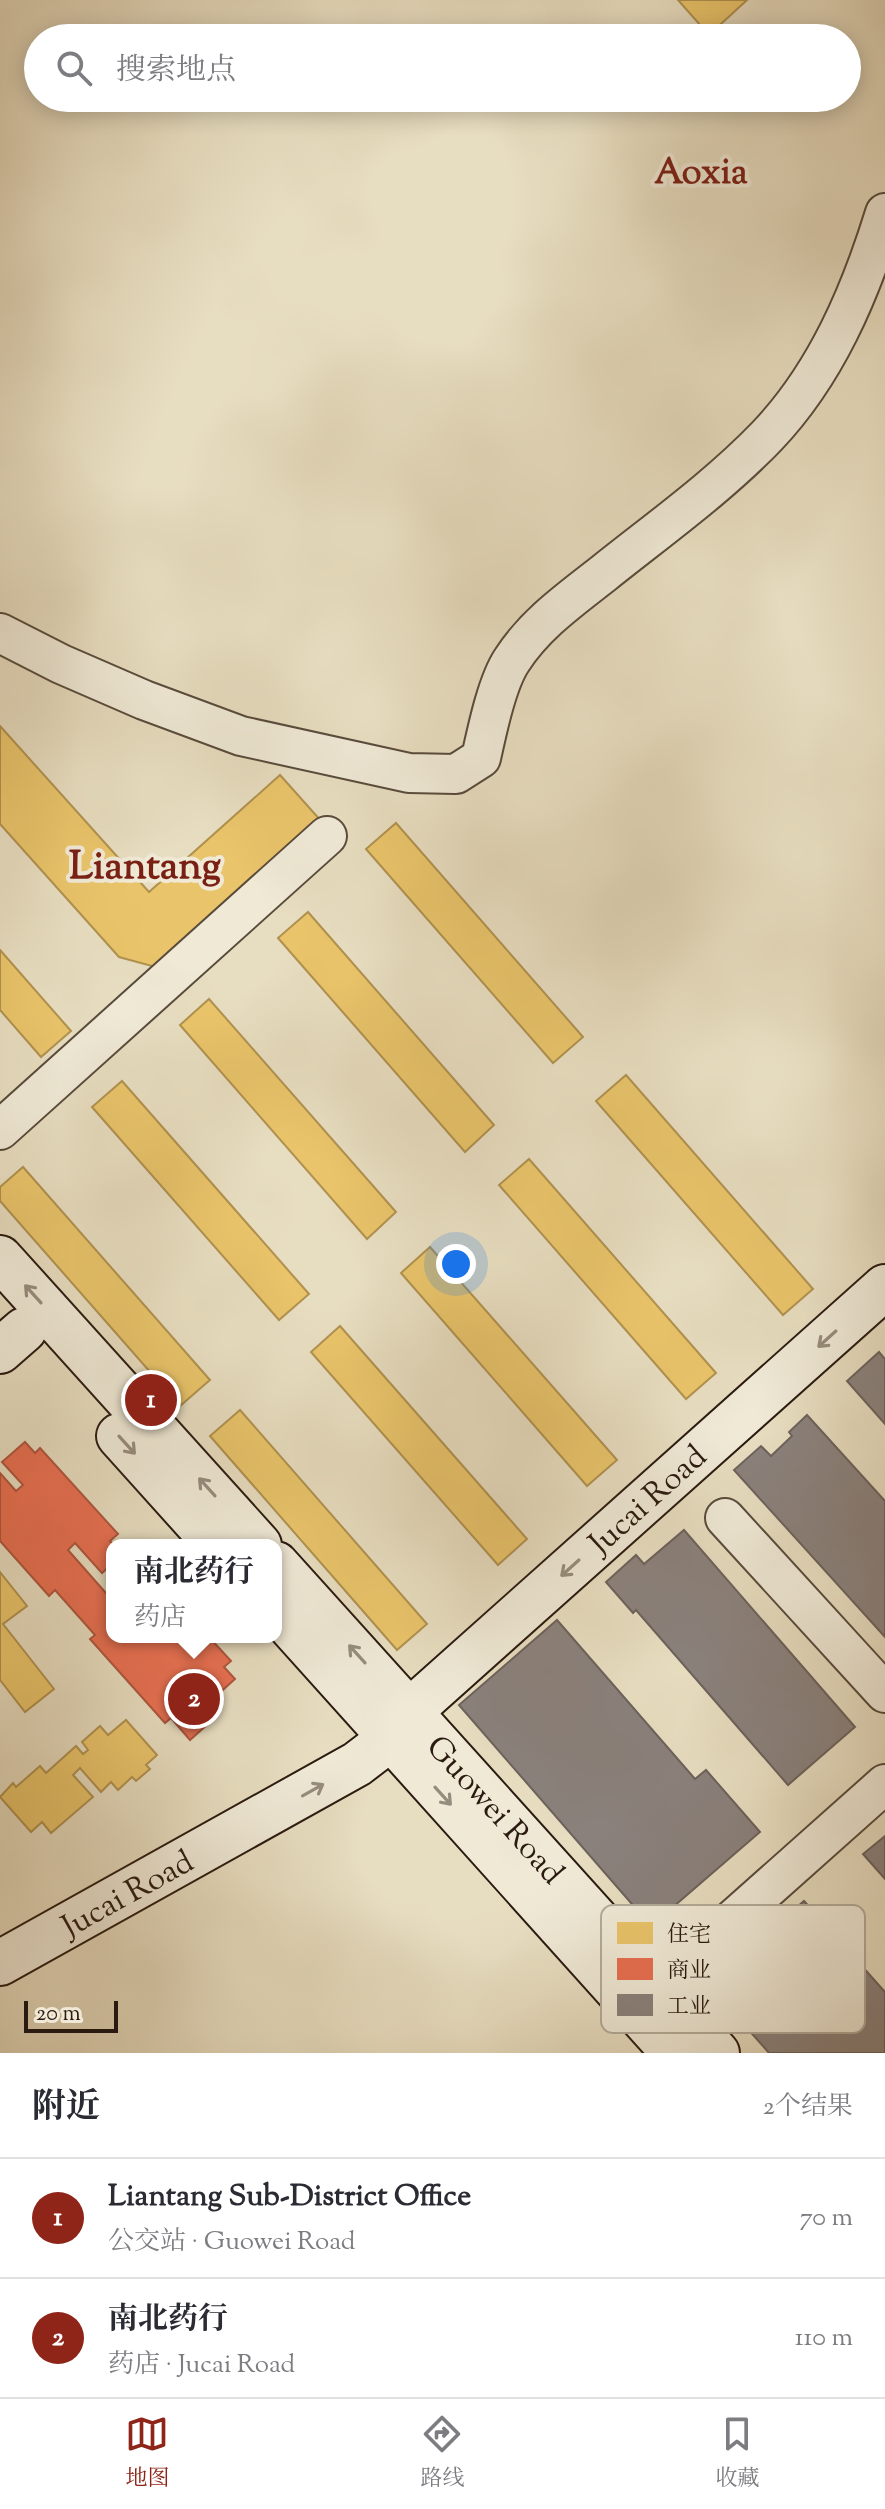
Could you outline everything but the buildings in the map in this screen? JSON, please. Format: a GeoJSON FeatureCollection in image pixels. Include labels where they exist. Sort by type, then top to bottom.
{"type":"FeatureCollection","features":[{"type":"Feature","properties":{"kind":"street"},"geometry":{"type":"LineString","coordinates":[[0,634],[144,700],[241,736],[409,773],[456,774],[481,758],[491,716],[510,661],[547,617],[716,484],[767,436],[804,391],[838,337],[885,213]]}},
{"type":"Feature","properties":{"kind":"street"},"geometry":{"type":"LineString","coordinates":[[0,1130],[327,836]]}},
{"type":"Feature","properties":{"kind":"street"},"geometry":{"type":"LineString","coordinates":[[0,1258],[254,1539]]}},
{"type":"Feature","properties":{"kind":"street","name":"Jucai Road"},"geometry":{"type":"LineString","coordinates":[[0,1963],[357,1764],[392,1724],[885,1287]]}},
{"type":"Feature","properties":{"kind":"street"},"geometry":{"type":"LineString","coordinates":[[8,1328],[211,1539]]}},
{"type":"Feature","properties":{"kind":"street"},"geometry":{"type":"LineString","coordinates":[[725,1518],[885,1693]]}},
{"type":"Feature","properties":{"kind":"street","name":"Guowei Road"},"geometry":{"type":"LineString","coordinates":[[282,1572],[392,1724],[601,1968]]}},
{"type":"Feature","properties":{"kind":"street","name":"Guowei Road"},"geometry":{"type":"LineString","coordinates":[[282,1616],[601,1931]]}},
{"type":"Feature","properties":{"kind":"street","name":"Jucai Road"},"geometry":{"type":"LineString","coordinates":[[0,1936],[392,1724]]}},
{"type":"Feature","properties":{"kind":"street"},"geometry":{"type":"LineString","coordinates":[[749,1905],[885,1784]]}},
{"type":"Feature","properties":{"kind":"street","name":"Guowei Road"},"geometry":{"type":"LineString","coordinates":[[657,2033],[674,2053]]}},
{"type":"Feature","properties":{"kind":"street","name":"Guowei Road"},"geometry":{"type":"LineString","coordinates":[[699,2033],[717,2053]]}},
{"type":"Feature","properties":{"kind":"place","name":"Liantang Sub-District Office"},"geometry":{"type":"Point","coordinates":[151,1400]}},
{"type":"Feature","properties":{"kind":"place","name":"南北药行"},"geometry":{"type":"Point","coordinates":[194,1699]}},
{"type":"Feature","properties":{"kind":"district","name":"Aoxia"},"geometry":{"type":"Point","coordinates":[701,170]}},
{"type":"Feature","properties":{"kind":"district","name":"Liantang"},"geometry":{"type":"Point","coordinates":[145,864]}}]}
